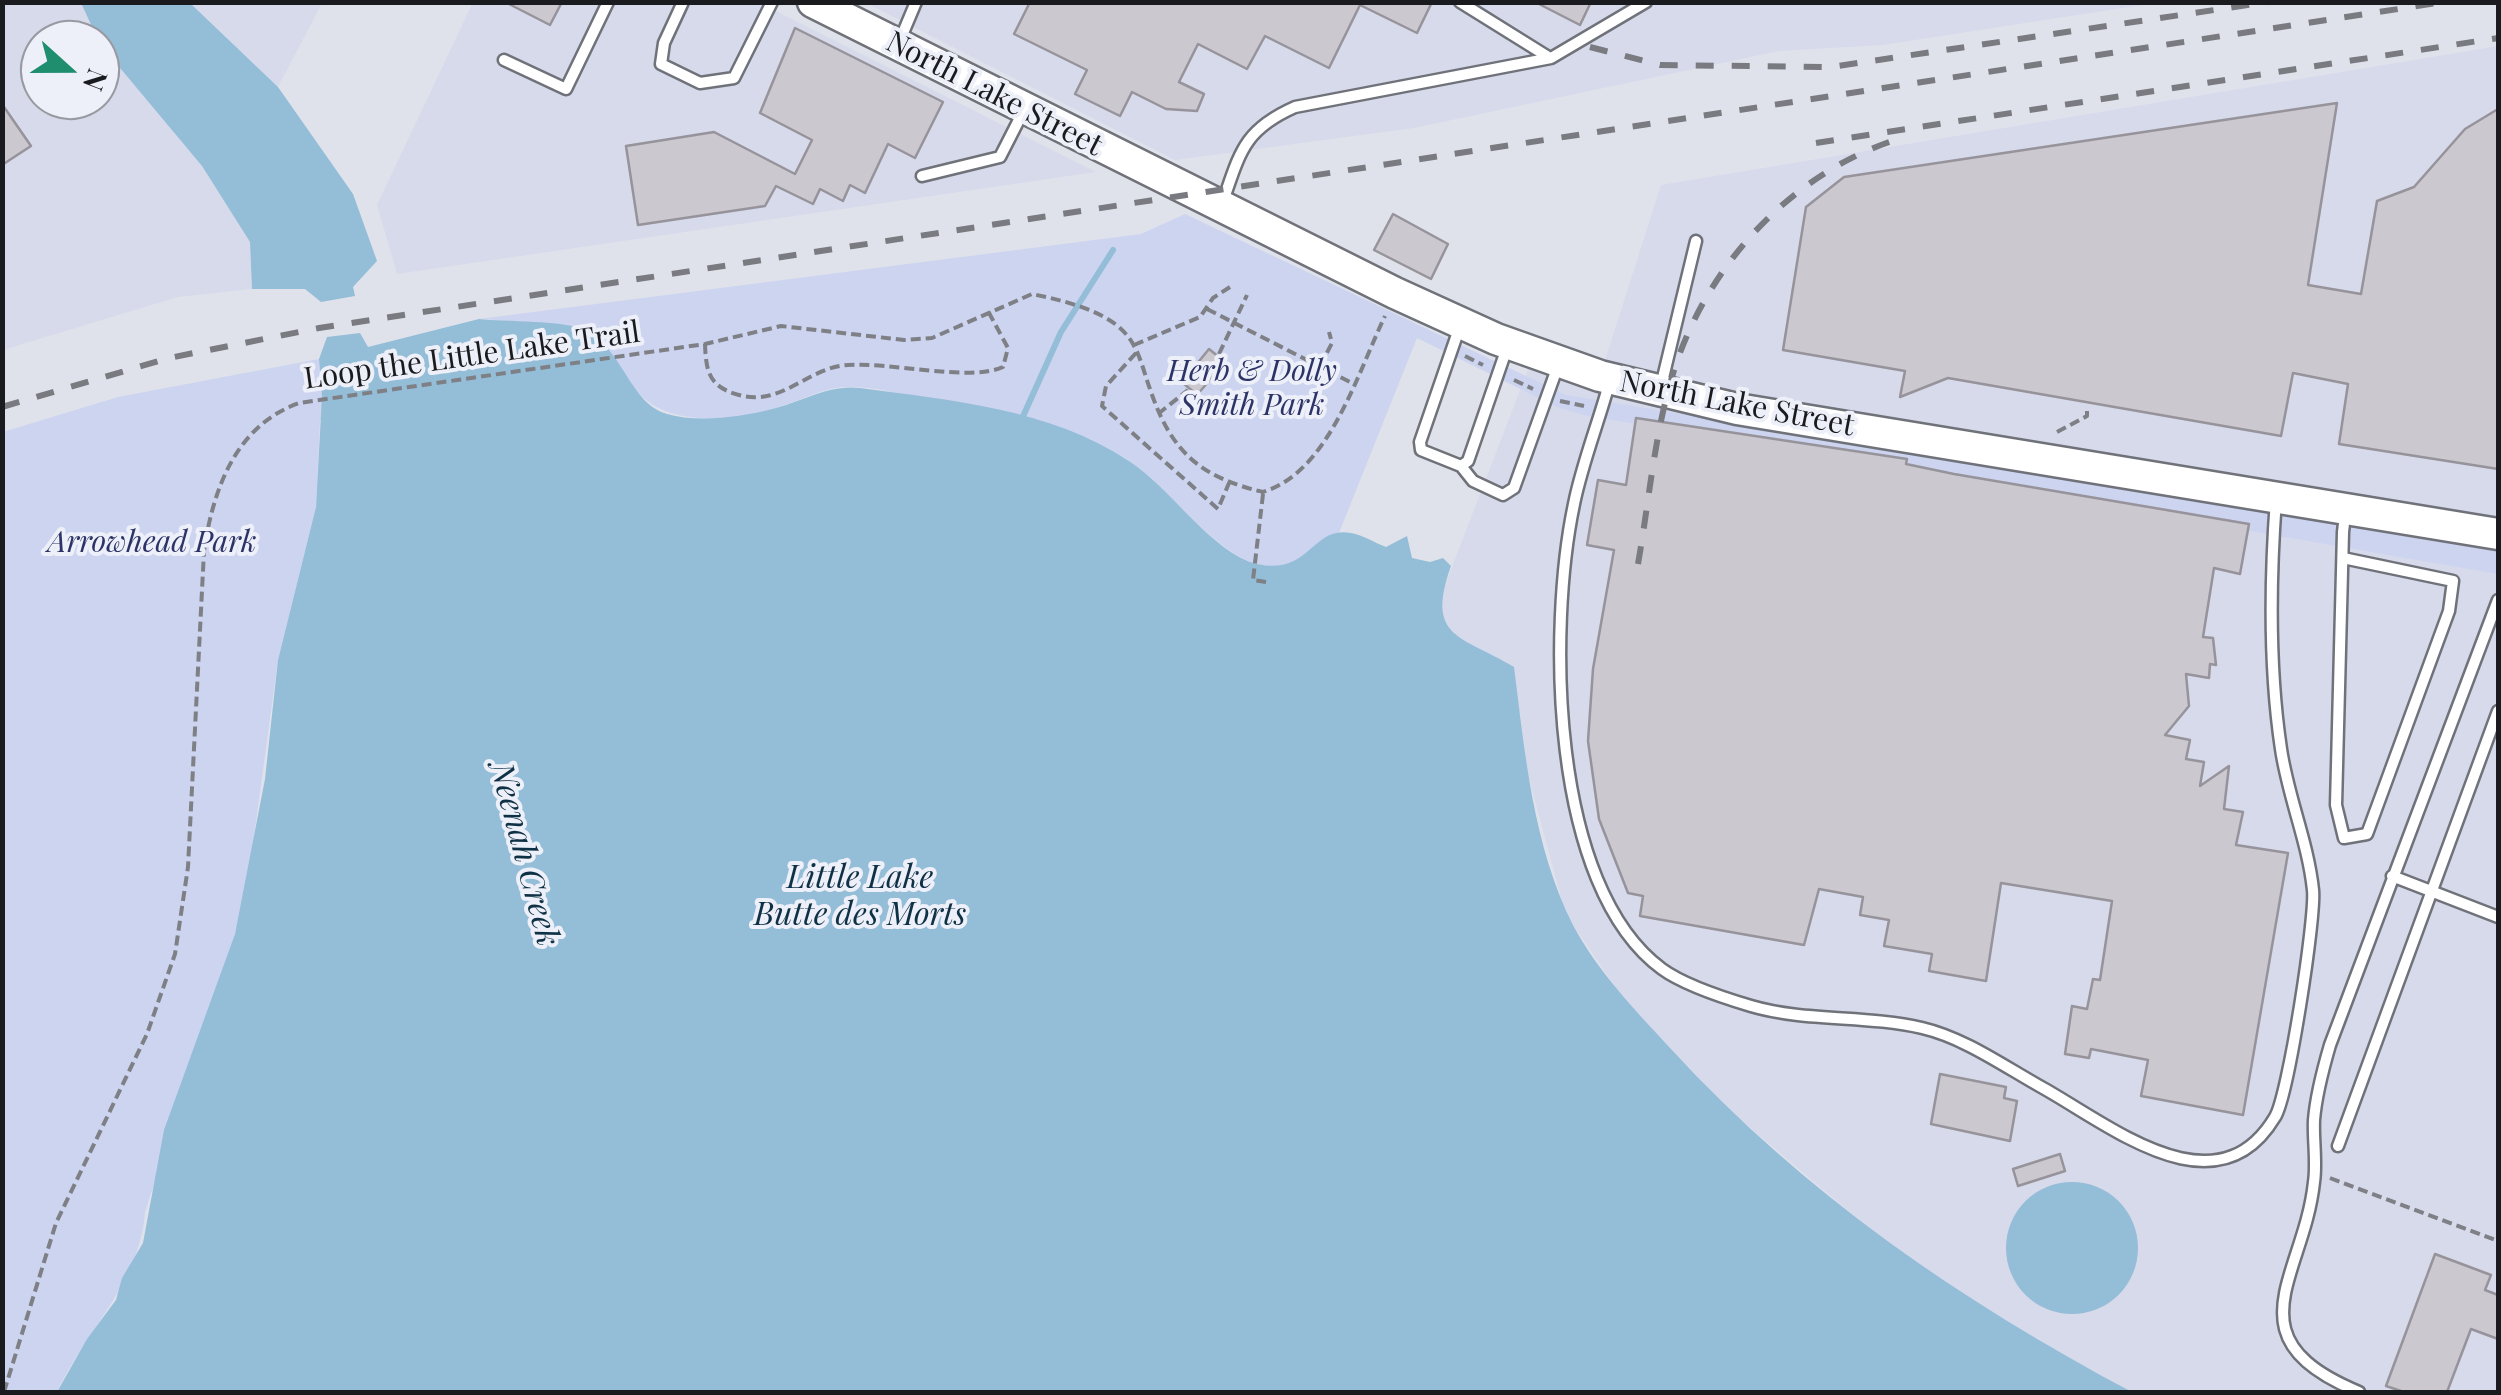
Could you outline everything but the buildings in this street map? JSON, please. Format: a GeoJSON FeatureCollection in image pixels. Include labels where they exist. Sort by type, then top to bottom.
{"type":"FeatureCollection","features":[{"type":"Feature","properties":{"kind":"main road","name":"North Lake Street"},"geometry":{"type":"LineString","coordinates":[[813,2],[846,10],[898,45],[1461,324],[1610,380],[1659,393],[2498,534]]}},
{"type":"Feature","properties":{"kind":"lane"},"geometry":{"type":"LineString","coordinates":[[504,60],[566,89],[608,2]]}},
{"type":"Feature","properties":{"kind":"lane"},"geometry":{"type":"LineString","coordinates":[[683,2],[664,43],[661,64],[700,83],[734,78],[772,2]]}},
{"type":"Feature","properties":{"kind":"lane"},"geometry":{"type":"LineString","coordinates":[[898,45],[916,2]]}},
{"type":"Feature","properties":{"kind":"lane"},"geometry":{"type":"LineString","coordinates":[[1460,2],[1551,58]]}},
{"type":"Feature","properties":{"kind":"lane"},"geometry":{"type":"LineString","coordinates":[[1221,207],[1246,139],[1264,120],[1295,107],[1551,58],[1646,2]]}},
{"type":"Feature","properties":{"kind":"lane"},"geometry":{"type":"LineString","coordinates":[[922,176],[1000,156],[1025,109]]}},
{"type":"Feature","properties":{"kind":"lane"},"geometry":{"type":"LineString","coordinates":[[1659,393],[1696,241]]}},
{"type":"Feature","properties":{"kind":"lane"},"geometry":{"type":"LineString","coordinates":[[1461,324],[1446,355],[1420,442],[1421,450],[1461,466],[1491,493],[1504,495],[1514,488],[1559,363]]}},
{"type":"Feature","properties":{"kind":"lane"},"geometry":{"type":"LineString","coordinates":[[1461,466],[1468,461],[1509,344]]}},
{"type":"Feature","properties":{"kind":"lane"},"geometry":{"type":"LineString","coordinates":[[1610,380],[1574,503],[1560,660],[1570,787],[1586,849],[1605,895],[1632,937],[1663,970],[1754,1007],[1928,1029],[1964,1044],[2153,1153],[2208,1163],[2257,1146],[2280,1110],[2314,896],[2281,749],[2274,571],[2276,498]]}},
{"type":"Feature","properties":{"kind":"lane"},"geometry":{"type":"LineString","coordinates":[[2343,558],[2453,581],[2449,611],[2367,834],[2344,838],[2336,805],[2343,558],[2346,509]]}},
{"type":"Feature","properties":{"kind":"lane"},"geometry":{"type":"LineString","coordinates":[[2359,1392],[2323,1375],[2289,1343],[2280,1303],[2314,1172],[2314,1117],[2324,1066],[2498,600]]}},
{"type":"Feature","properties":{"kind":"lane"},"geometry":{"type":"LineString","coordinates":[[2338,1146],[2498,711]]}},
{"type":"Feature","properties":{"kind":"lane"},"geometry":{"type":"LineString","coordinates":[[2392,876],[2498,916]]}},
{"type":"Feature","properties":{"kind":"path"},"geometry":{"type":"LineString","coordinates":[[1228,483],[1218,509],[1102,406],[1106,386],[1135,348],[1200,316],[1213,298],[1230,287]]}},
{"type":"Feature","properties":{"kind":"path","name":"Loop the Little Lake Trail"},"geometry":{"type":"LineString","coordinates":[[4,1392],[56,1223],[147,1034],[174,954],[188,867],[204,551],[210,508],[246,439],[280,410],[299,403],[704,344],[781,326],[904,340],[932,338],[1032,294],[1061,301],[1122,329],[1135,348],[1158,414],[1192,462],[1228,483],[1263,492]]}},
{"type":"Feature","properties":{"kind":"path"},"geometry":{"type":"LineString","coordinates":[[1219,354],[1247,295]]}},
{"type":"Feature","properties":{"kind":"path"},"geometry":{"type":"LineString","coordinates":[[1208,308],[1352,383]]}},
{"type":"Feature","properties":{"kind":"path"},"geometry":{"type":"LineString","coordinates":[[704,344],[706,371],[714,384],[744,396],[786,392],[822,370],[847,364],[920,366],[960,374],[1002,366],[1008,348],[988,311]]}},
{"type":"Feature","properties":{"kind":"path"},"geometry":{"type":"LineString","coordinates":[[1266,582],[1253,580],[1263,492],[1292,480],[1307,467],[1384,316]]}},
{"type":"Feature","properties":{"kind":"path"},"geometry":{"type":"LineString","coordinates":[[1320,366],[1332,343],[1328,332]]}},
{"type":"Feature","properties":{"kind":"path"},"geometry":{"type":"LineString","coordinates":[[1158,414],[1188,390]]}},
{"type":"Feature","properties":{"kind":"path"},"geometry":{"type":"LineString","coordinates":[[2056,432],[2087,416],[2087,411]]}},
{"type":"Feature","properties":{"kind":"path"},"geometry":{"type":"LineString","coordinates":[[2314,1172],[2498,1241]]}},
{"type":"Feature","properties":{"kind":"shaded area"},"geometry":{"type":"Polygon","coordinates":[[[473,2],[760,3],[1096,172],[397,274],[377,205],[473,2]]]}},
{"type":"Feature","properties":{"kind":"shaded area"},"geometry":{"type":"Polygon","coordinates":[[[3,3],[81,3],[89,20],[20,20],[20,120],[120,120],[120,68],[202,166],[250,242],[252,289],[178,297],[3,350],[3,3]]]}},
{"type":"Feature","properties":{"kind":"shaded area"},"geometry":{"type":"Polygon","coordinates":[[[190,3],[322,3],[278,87],[190,3]]]}},
{"type":"Feature","properties":{"kind":"shaded area"},"geometry":{"type":"Polygon","coordinates":[[[866,3],[2155,3],[1883,45],[1779,51],[1414,128],[1175,160],[866,3]]]}},
{"type":"Feature","properties":{"kind":"shaded area"},"geometry":{"type":"Polygon","coordinates":[[[2498,46],[2498,1392],[2132,1392],[2005,1324],[1879,1237],[1730,1111],[1625,1001],[1575,928],[1562,901],[1528,775],[1520,713],[1475,648],[1455,637],[1440,615],[1440,598],[1534,354],[1600,376],[1661,185],[2498,46]]]}},
{"type":"Feature","properties":{"kind":"green space"},"geometry":{"type":"Polygon","coordinates":[[[1185,214],[1566,395],[2498,549],[2498,574],[1584,415],[1557,407],[1417,338],[1339,533],[1283,567],[1261,565],[1219,543],[1144,472],[1084,437],[1020,416],[880,390],[835,388],[759,413],[720,418],[681,416],[648,402],[635,389],[320,420],[316,507],[278,660],[249,873],[235,934],[145,1212],[141,1237],[123,1284],[57,1392],[3,1392],[3,432],[118,397],[319,359],[321,385],[561,324],[479,319],[1141,234],[1185,214]]]}},
{"type":"Feature","properties":{"kind":"water"},"geometry":{"type":"Polygon","coordinates":[[[81,3],[190,3],[278,87],[353,194],[377,261],[353,287],[355,296],[321,302],[305,289],[252,289],[250,242],[202,166],[120,68],[120,20],[89,20],[81,3]]]}},
{"type":"Feature","properties":{"kind":"water","name":"Little Lake Butte des Morts"},"geometry":{"type":"Polygon","coordinates":[[[479,319],[549,323],[584,330],[608,350],[644,399],[654,408],[679,417],[747,414],[848,387],[964,403],[1033,418],[1099,443],[1129,461],[1224,547],[1257,564],[1289,563],[1327,536],[1338,533],[1355,534],[1386,547],[1407,536],[1412,558],[1430,562],[1443,558],[1451,566],[1442,608],[1446,622],[1464,640],[1514,667],[1533,799],[1548,863],[1573,925],[1618,990],[1722,1102],[1830,1197],[1946,1282],[2132,1392],[57,1392],[87,1339],[116,1300],[122,1278],[143,1243],[164,1130],[235,934],[265,779],[278,660],[316,507],[322,396],[319,359],[327,337],[360,333],[368,347],[479,319]]]}},
{"type":"Feature","properties":{"kind":"water"},"geometry":{"type":"Polygon","coordinates":[[[2072,1182],[2097,1187],[2119,1201],[2133,1223],[2138,1248],[2133,1273],[2119,1295],[2097,1309],[2072,1314],[2047,1309],[2025,1295],[2011,1273],[2006,1248],[2011,1223],[2025,1201],[2047,1187],[2072,1182]]]}},
{"type":"Feature","properties":{"kind":"waterway"},"geometry":{"type":"LineString","coordinates":[[1020,423],[1061,332],[1113,250]]}},
{"type":"Feature","properties":{"kind":"railway"},"geometry":{"type":"LineString","coordinates":[[1590,47],[1660,65],[1831,67],[2268,2]]}},
{"type":"Feature","properties":{"kind":"railway"},"geometry":{"type":"LineString","coordinates":[[2,407],[169,358],[319,328],[2444,2]]}},
{"type":"Feature","properties":{"kind":"railway"},"geometry":{"type":"LineString","coordinates":[[1816,143],[2498,38]]}},
{"type":"Feature","properties":{"kind":"railway"},"geometry":{"type":"LineString","coordinates":[[1638,564],[1666,400],[1686,338],[1705,300],[1727,265],[1784,204],[1817,178],[1892,141]]}},
{"type":"Feature","properties":{"kind":"park label","name":"Herb & Dolly Smith Park"},"geometry":{"type":"Point","coordinates":[1252,389]}},
{"type":"Feature","properties":{"kind":"park label","name":"Arrowhead Park"},"geometry":{"type":"Point","coordinates":[152,543]}},
{"type":"Feature","properties":{"kind":"water label","name":"Neenah Creek"},"geometry":{"type":"Point","coordinates":[524,854]}}]}
